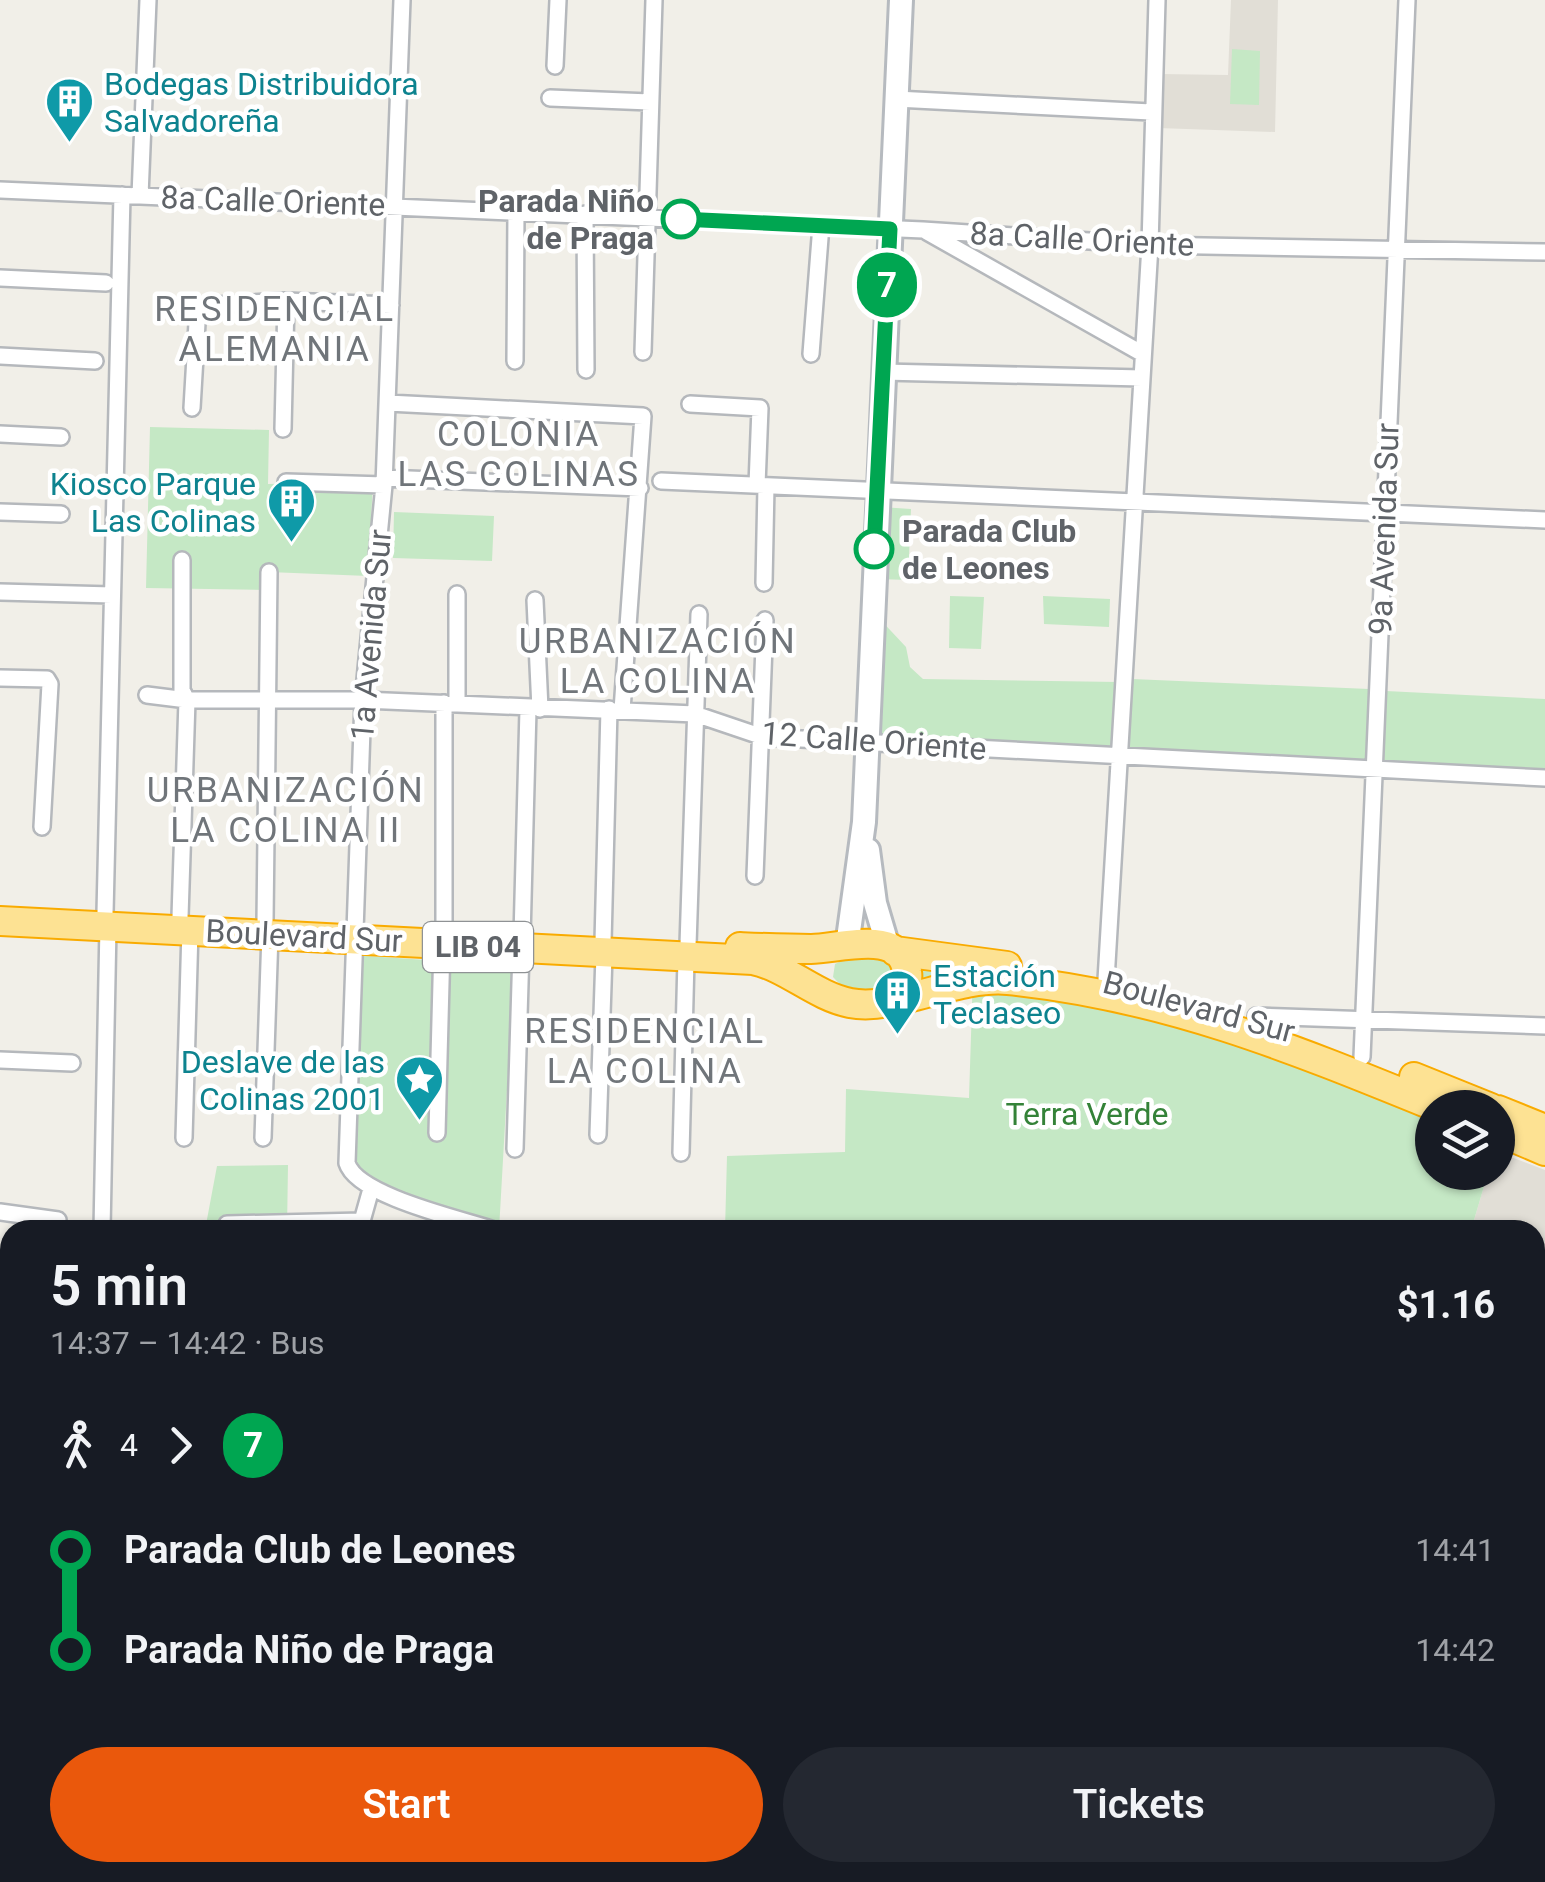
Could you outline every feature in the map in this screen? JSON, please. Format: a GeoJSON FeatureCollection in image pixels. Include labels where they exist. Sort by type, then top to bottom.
{"type":"FeatureCollection","features":[{"type":"Feature","properties":{"kind":"highway","name":"Boulevard Sur"},"geometry":{"type":"LineString","coordinates":[[0,906],[107,920]]}},
{"type":"Feature","properties":{"kind":"highway","name":"Boulevard Sur"},"geometry":{"type":"LineString","coordinates":[[0,921],[185,923],[687,952],[757,960],[840,1000]]}},
{"type":"Feature","properties":{"kind":"highway","name":"Boulevard Sur"},"geometry":{"type":"LineString","coordinates":[[687,952],[842,947]]}},
{"type":"Feature","properties":{"kind":"highway","name":"LIB 04"},"geometry":{"type":"LineString","coordinates":[[842,947],[892,949]]}},
{"type":"Feature","properties":{"kind":"highway"},"geometry":{"type":"LineString","coordinates":[[840,1000],[829,991],[822,974],[829,954],[842,947]]}},
{"type":"Feature","properties":{"kind":"highway","name":"Boulevard Sur"},"geometry":{"type":"LineString","coordinates":[[892,949],[1106,980],[1256,1016],[1446,1090]]}},
{"type":"Feature","properties":{"kind":"highway"},"geometry":{"type":"LineString","coordinates":[[892,949],[905,963],[907,980],[894,998]]}},
{"type":"Feature","properties":{"kind":"highway","name":"Boulevard Sur"},"geometry":{"type":"LineString","coordinates":[[894,998],[990,980],[1130,999],[1212,1019],[1415,1099]]}},
{"type":"Feature","properties":{"kind":"highway","name":"LIB 04"},"geometry":{"type":"LineString","coordinates":[[840,1000],[868,1005],[894,998]]}},
{"type":"Feature","properties":{"kind":"highway","name":"Boulevard Sur"},"geometry":{"type":"LineString","coordinates":[[1515,1118],[1545,1130]]}},
{"type":"Feature","properties":{"kind":"highway"},"geometry":{"type":"LineString","coordinates":[[1515,1138],[1545,1150]]}},
{"type":"Feature","properties":{"kind":"street"},"geometry":{"type":"LineString","coordinates":[[140,196],[148,0]]}},
{"type":"Feature","properties":{"kind":"street","name":"1a Avenida Sur"},"geometry":{"type":"LineString","coordinates":[[371,1189],[350,1174],[348,1164],[354,933],[363,700],[388,404],[402,0]]}},
{"type":"Feature","properties":{"kind":"street"},"geometry":{"type":"LineString","coordinates":[[555,66],[558,0]]}},
{"type":"Feature","properties":{"kind":"street"},"geometry":{"type":"LineString","coordinates":[[643,352],[654,0]]}},
{"type":"Feature","properties":{"kind":"street"},"geometry":{"type":"LineString","coordinates":[[842,947],[864,822],[901,0]]}},
{"type":"Feature","properties":{"kind":"street"},"geometry":{"type":"LineString","coordinates":[[1106,980],[1150,245],[1157,0]]}},
{"type":"Feature","properties":{"kind":"street","name":"9a Avenida Sur"},"geometry":{"type":"LineString","coordinates":[[1362,1057],[1367,1020],[1376,706],[1407,0]]}},
{"type":"Feature","properties":{"kind":"street"},"geometry":{"type":"LineString","coordinates":[[550,98],[650,102]]}},
{"type":"Feature","properties":{"kind":"street"},"geometry":{"type":"LineString","coordinates":[[896,99],[1152,112]]}},
{"type":"Feature","properties":{"kind":"street","name":"8a Calle Oriente"},"geometry":{"type":"LineString","coordinates":[[0,190],[821,225],[1150,245],[1396,246],[1545,252]]}},
{"type":"Feature","properties":{"kind":"street"},"geometry":{"type":"LineString","coordinates":[[102,1220],[122,195]]}},
{"type":"Feature","properties":{"kind":"street"},"geometry":{"type":"LineString","coordinates":[[516,211],[516,361]]}},
{"type":"Feature","properties":{"kind":"street"},"geometry":{"type":"LineString","coordinates":[[585,214],[586,370]]}},
{"type":"Feature","properties":{"kind":"street"},"geometry":{"type":"LineString","coordinates":[[811,354],[821,225]]}},
{"type":"Feature","properties":{"kind":"street"},"geometry":{"type":"LineString","coordinates":[[924,230],[1143,354]]}},
{"type":"Feature","properties":{"kind":"street"},"geometry":{"type":"LineString","coordinates":[[0,278],[106,283]]}},
{"type":"Feature","properties":{"kind":"street"},"geometry":{"type":"LineString","coordinates":[[283,429],[286,301]]}},
{"type":"Feature","properties":{"kind":"street"},"geometry":{"type":"LineString","coordinates":[[192,408],[194,310],[206,303],[391,305]]}},
{"type":"Feature","properties":{"kind":"street"},"geometry":{"type":"LineString","coordinates":[[0,356],[94,361]]}},
{"type":"Feature","properties":{"kind":"street"},"geometry":{"type":"LineString","coordinates":[[883,372],[1142,378]]}},
{"type":"Feature","properties":{"kind":"street"},"geometry":{"type":"LineString","coordinates":[[388,404],[643,416],[640,488],[616,710],[598,1135]]}},
{"type":"Feature","properties":{"kind":"street"},"geometry":{"type":"LineString","coordinates":[[690,404],[760,408],[764,583]]}},
{"type":"Feature","properties":{"kind":"street"},"geometry":{"type":"LineString","coordinates":[[0,434],[62,437]]}},
{"type":"Feature","properties":{"kind":"street"},"geometry":{"type":"LineString","coordinates":[[661,481],[1545,520]]}},
{"type":"Feature","properties":{"kind":"street"},"geometry":{"type":"LineString","coordinates":[[286,482],[640,488]]}},
{"type":"Feature","properties":{"kind":"street"},"geometry":{"type":"LineString","coordinates":[[0,512],[61,514]]}},
{"type":"Feature","properties":{"kind":"street"},"geometry":{"type":"LineString","coordinates":[[182,560],[182,690],[187,700],[184,1138]]}},
{"type":"Feature","properties":{"kind":"street"},"geometry":{"type":"LineString","coordinates":[[263,1138],[269,572]]}},
{"type":"Feature","properties":{"kind":"street"},"geometry":{"type":"LineString","coordinates":[[0,592],[112,595]]}},
{"type":"Feature","properties":{"kind":"street"},"geometry":{"type":"LineString","coordinates":[[437,1132],[450,704],[458,594]]}},
{"type":"Feature","properties":{"kind":"street"},"geometry":{"type":"LineString","coordinates":[[515,1148],[534,709],[534,600]]}},
{"type":"Feature","properties":{"kind":"street"},"geometry":{"type":"LineString","coordinates":[[681,1153],[700,614]]}},
{"type":"Feature","properties":{"kind":"street"},"geometry":{"type":"LineString","coordinates":[[755,876],[764,737],[766,620]]}},
{"type":"Feature","properties":{"kind":"street"},"geometry":{"type":"LineString","coordinates":[[0,678],[49,681],[42,828]]}},
{"type":"Feature","properties":{"kind":"street","name":"12 Calle Oriente"},"geometry":{"type":"LineString","coordinates":[[147,695],[187,700],[363,700],[695,714],[764,737],[1545,778]]}},
{"type":"Feature","properties":{"kind":"street"},"geometry":{"type":"LineString","coordinates":[[864,822],[876,903],[892,949]]}},
{"type":"Feature","properties":{"kind":"street"},"geometry":{"type":"LineString","coordinates":[[1256,1016],[1545,1026]]}},
{"type":"Feature","properties":{"kind":"street"},"geometry":{"type":"LineString","coordinates":[[0,1060],[72,1063]]}},
{"type":"Feature","properties":{"kind":"street"},"geometry":{"type":"LineString","coordinates":[[362,1220],[371,1189],[464,1220]]}},
{"type":"Feature","properties":{"kind":"street"},"geometry":{"type":"LineString","coordinates":[[0,1212],[58,1220]]}},
{"type":"Feature","properties":{"kind":"shaded area"},"geometry":{"type":"Polygon","coordinates":[[[1231,0],[1278,0],[1275,132],[1158,128],[1161,74],[1228,75],[1231,0]]]}},
{"type":"Feature","properties":{"kind":"shaded area"},"geometry":{"type":"Polygon","coordinates":[[[1515,1159],[1545,1170],[1545,1220],[1474,1220],[1483,1190],[1515,1190],[1515,1159]]]}},
{"type":"Feature","properties":{"kind":"green space"},"geometry":{"type":"Polygon","coordinates":[[[1232,49],[1260,51],[1259,105],[1230,104],[1232,49]]]}},
{"type":"Feature","properties":{"kind":"green space"},"geometry":{"type":"Polygon","coordinates":[[[150,427],[269,430],[268,484],[373,482],[368,576],[269,572],[268,590],[146,588],[150,427]]]}},
{"type":"Feature","properties":{"kind":"green space"},"geometry":{"type":"Polygon","coordinates":[[[881,507],[911,509],[908,580],[878,579],[881,507]]]}},
{"type":"Feature","properties":{"kind":"green space"},"geometry":{"type":"Polygon","coordinates":[[[394,512],[494,516],[492,561],[393,558],[394,512]]]}},
{"type":"Feature","properties":{"kind":"green space"},"geometry":{"type":"Polygon","coordinates":[[[950,596],[984,597],[981,649],[949,648],[950,596]]]}},
{"type":"Feature","properties":{"kind":"green space"},"geometry":{"type":"Polygon","coordinates":[[[1043,596],[1110,599],[1109,627],[1044,624],[1043,596]]]}},
{"type":"Feature","properties":{"kind":"green space"},"geometry":{"type":"Polygon","coordinates":[[[876,615],[906,647],[910,667],[923,679],[1119,682],[1116,749],[872,740],[876,615]]]}},
{"type":"Feature","properties":{"kind":"green space"},"geometry":{"type":"Polygon","coordinates":[[[1132,679],[1369,689],[1366,763],[1127,750],[1132,679]]]}},
{"type":"Feature","properties":{"kind":"green space"},"geometry":{"type":"Polygon","coordinates":[[[1386,691],[1545,699],[1545,771],[1382,762],[1386,691]]]}},
{"type":"Feature","properties":{"kind":"green space"},"geometry":{"type":"Polygon","coordinates":[[[860,952],[896,963],[892,987],[860,991],[833,977],[835,964],[860,952]]]}},
{"type":"Feature","properties":{"kind":"green space"},"geometry":{"type":"Polygon","coordinates":[[[353,955],[514,966],[500,1220],[468,1220],[377,1191],[347,1158],[353,955]]]}},
{"type":"Feature","properties":{"kind":"green space","name":"Terra Verde"},"geometry":{"type":"Polygon","coordinates":[[[922,962],[1211,1026],[1415,1109],[1415,1190],[1483,1190],[1474,1220],[725,1220],[727,1156],[845,1152],[846,1089],[969,1098],[973,974],[919,984],[922,962]]]}},
{"type":"Feature","properties":{"kind":"green space"},"geometry":{"type":"Polygon","coordinates":[[[288,1165],[287,1220],[207,1220],[217,1166],[288,1165]]]}},
{"type":"Feature","properties":{"kind":"bus line","name":"7"},"geometry":{"type":"LineString","coordinates":[[681,219],[890,229],[874,549]]}},
{"type":"Feature","properties":{"kind":"place","name":"Bodegas Distribuidora Salvadoreña"},"geometry":{"type":"Point","coordinates":[69,144]}},
{"type":"Feature","properties":{"kind":"place","name":"Parada Niño de Praga"},"geometry":{"type":"Point","coordinates":[681,219]}},
{"type":"Feature","properties":{"kind":"place","name":"Kiosco Parque Las Colinas"},"geometry":{"type":"Point","coordinates":[291,544]}},
{"type":"Feature","properties":{"kind":"place","name":"Parada Club de Leones"},"geometry":{"type":"Point","coordinates":[874,549]}},
{"type":"Feature","properties":{"kind":"place","name":"Estación Teclaseo"},"geometry":{"type":"Point","coordinates":[898,1036]}},
{"type":"Feature","properties":{"kind":"place","name":"Deslave de las Colinas 2001"},"geometry":{"type":"Point","coordinates":[420,1122]}},
{"type":"Feature","properties":{"kind":"district","name":"RESIDENCIAL ALEMANIA"},"geometry":{"type":"Point","coordinates":[275,329]}},
{"type":"Feature","properties":{"kind":"district","name":"COLONIA LAS COLINAS"},"geometry":{"type":"Point","coordinates":[519,454]}},
{"type":"Feature","properties":{"kind":"district","name":"URBANIZACIÓN LA COLINA"},"geometry":{"type":"Point","coordinates":[658,661]}},
{"type":"Feature","properties":{"kind":"district","name":"URBANIZACIÓN LA COLINA II"},"geometry":{"type":"Point","coordinates":[286,810]}},
{"type":"Feature","properties":{"kind":"district","name":"RESIDENCIAL LA COLINA"},"geometry":{"type":"Point","coordinates":[645,1051]}}]}
